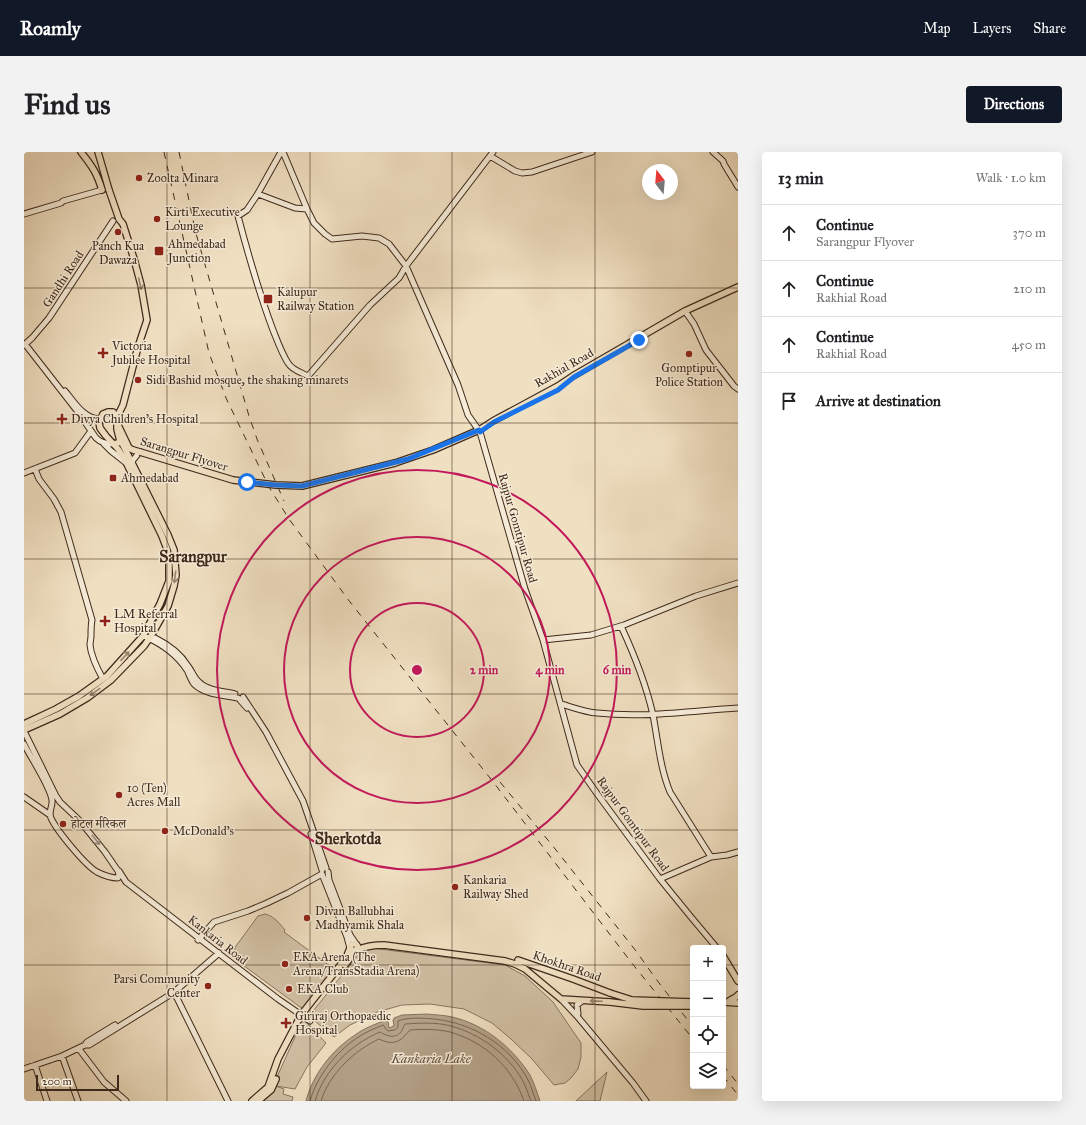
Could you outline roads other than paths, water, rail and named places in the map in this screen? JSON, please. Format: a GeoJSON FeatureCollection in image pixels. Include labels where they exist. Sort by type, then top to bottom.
{"type":"FeatureCollection","features":[{"type":"Feature","properties":{"kind":"main road"},"geometry":{"type":"LineString","coordinates":[[24,214],[62,203],[63,201],[103,192],[94,169],[81,152]]}},
{"type":"Feature","properties":{"kind":"main road"},"geometry":{"type":"LineString","coordinates":[[24,724],[79,696],[107,676],[144,635],[160,604],[169,581],[169,560],[167,549],[129,463],[129,450],[117,420],[120,404],[147,320],[141,285],[134,258],[123,224],[119,219],[110,194],[98,152]]}},
{"type":"Feature","properties":{"kind":"main road"},"geometry":{"type":"LineString","coordinates":[[282,152],[258,194],[247,210],[238,216],[267,314],[288,364],[294,369],[308,376],[370,305],[400,278],[406,266],[492,154],[522,173],[532,172],[592,152]]}},
{"type":"Feature","properties":{"kind":"main road","name":"Rajpur Gomtipur Road"},"geometry":{"type":"LineString","coordinates":[[282,152],[314,223],[325,234],[332,239],[362,236],[380,238],[389,244],[406,266],[458,385],[468,415],[480,431],[525,589],[544,640],[577,764],[660,879],[714,945]]}},
{"type":"Feature","properties":{"kind":"main road"},"geometry":{"type":"LineString","coordinates":[[709,152],[724,164]]}},
{"type":"Feature","properties":{"kind":"main road"},"geometry":{"type":"LineString","coordinates":[[713,152],[723,161],[738,187]]}},
{"type":"Feature","properties":{"kind":"main road"},"geometry":{"type":"LineString","coordinates":[[94,169],[102,166]]}},
{"type":"Feature","properties":{"kind":"main road"},"geometry":{"type":"LineString","coordinates":[[258,194],[295,208],[307,209]]}},
{"type":"Feature","properties":{"kind":"main road","name":"Gandhi Road"},"geometry":{"type":"LineString","coordinates":[[25,344],[49,318],[113,221]]}},
{"type":"Feature","properties":{"kind":"main road","name":"Rakhial Road"},"geometry":{"type":"LineString","coordinates":[[396,463],[480,431],[492,421],[558,386],[685,312],[728,290],[738,288]]}},
{"type":"Feature","properties":{"kind":"main road"},"geometry":{"type":"LineString","coordinates":[[685,312],[694,324],[706,350],[738,389]]}},
{"type":"Feature","properties":{"kind":"main road"},"geometry":{"type":"LineString","coordinates":[[25,344],[80,409],[91,417],[98,419]]}},
{"type":"Feature","properties":{"kind":"main road"},"geometry":{"type":"LineString","coordinates":[[25,344],[96,438],[111,451],[129,463]]}},
{"type":"Feature","properties":{"kind":"main road"},"geometry":{"type":"LineString","coordinates":[[24,473],[75,453],[90,430],[91,422],[108,412],[113,412],[116,414],[118,435],[129,450]]}},
{"type":"Feature","properties":{"kind":"main road"},"geometry":{"type":"LineString","coordinates":[[42,810],[60,802],[24,731],[60,714],[87,698],[111,680],[151,638],[168,606],[176,575],[174,550],[168,535],[129,463],[114,444],[108,440],[102,431],[98,419]]}},
{"type":"Feature","properties":{"kind":"main road"},"geometry":{"type":"LineString","coordinates":[[103,443],[118,444],[120,439]]}},
{"type":"Feature","properties":{"kind":"main road","name":"Sarangpur Flyover"},"geometry":{"type":"LineString","coordinates":[[118,450],[129,450],[233,480],[276,485],[302,486],[396,463]]}},
{"type":"Feature","properties":{"kind":"main road"},"geometry":{"type":"LineString","coordinates":[[129,463],[134,460],[139,453]]}},
{"type":"Feature","properties":{"kind":"main road"},"geometry":{"type":"LineString","coordinates":[[35,469],[39,479],[54,499],[61,512],[92,620],[90,644],[91,652],[103,679]]}},
{"type":"Feature","properties":{"kind":"main road"},"geometry":{"type":"LineString","coordinates":[[544,640],[591,634],[621,626],[696,596],[738,583]]}},
{"type":"Feature","properties":{"kind":"main road"},"geometry":{"type":"LineString","coordinates":[[621,626],[640,673],[652,714],[666,782],[670,792],[711,857]]}},
{"type":"Feature","properties":{"kind":"main road"},"geometry":{"type":"LineString","coordinates":[[144,635],[162,642],[174,650],[183,658],[197,682],[203,686],[240,697],[266,732],[303,801],[324,871],[329,880],[354,948],[348,961],[302,1017],[281,1054],[268,1087],[252,1101]]}},
{"type":"Feature","properties":{"kind":"main road"},"geometry":{"type":"LineString","coordinates":[[561,704],[595,713],[626,715],[738,708]]}},
{"type":"Feature","properties":{"kind":"main road"},"geometry":{"type":"LineString","coordinates":[[24,744],[52,800],[50,815]]}},
{"type":"Feature","properties":{"kind":"main road"},"geometry":{"type":"LineString","coordinates":[[24,797],[50,815],[58,830],[82,858],[97,872],[124,884],[199,939],[214,922],[267,903],[314,879],[324,871]]}},
{"type":"Feature","properties":{"kind":"main road","name":"Kankaria Road"},"geometry":{"type":"LineString","coordinates":[[60,802],[90,833],[126,882],[277,1001],[302,1017]]}},
{"type":"Feature","properties":{"kind":"main road"},"geometry":{"type":"LineString","coordinates":[[660,879],[711,857],[738,852]]}},
{"type":"Feature","properties":{"kind":"main road"},"geometry":{"type":"LineString","coordinates":[[112,878],[118,878],[118,871]]}},
{"type":"Feature","properties":{"kind":"main road"},"geometry":{"type":"LineString","coordinates":[[354,948],[384,942],[402,946],[508,960],[526,968],[534,966]]}},
{"type":"Feature","properties":{"kind":"main road"},"geometry":{"type":"LineString","coordinates":[[24,1069],[79,1049],[87,1042],[172,992],[216,953]]}},
{"type":"Feature","properties":{"kind":"main road","name":"Khokhra Road"},"geometry":{"type":"LineString","coordinates":[[508,960],[518,960],[632,1000],[690,1002]]}},
{"type":"Feature","properties":{"kind":"main road"},"geometry":{"type":"LineString","coordinates":[[518,960],[578,1014],[649,1101]]}},
{"type":"Feature","properties":{"kind":"main road"},"geometry":{"type":"LineString","coordinates":[[726,960],[738,975]]}},
{"type":"Feature","properties":{"kind":"main road"},"geometry":{"type":"LineString","coordinates":[[726,960],[738,981]]}},
{"type":"Feature","properties":{"kind":"main road"},"geometry":{"type":"LineString","coordinates":[[172,992],[177,998],[228,1101]]}},
{"type":"Feature","properties":{"kind":"main road"},"geometry":{"type":"LineString","coordinates":[[726,1002],[738,995]]}},
{"type":"Feature","properties":{"kind":"main road"},"geometry":{"type":"LineString","coordinates":[[563,999],[633,1083],[646,1101]]}},
{"type":"Feature","properties":{"kind":"main road","name":"Khokhra Road"},"geometry":{"type":"LineString","coordinates":[[563,999],[643,1006],[690,1006]]}},
{"type":"Feature","properties":{"kind":"main road"},"geometry":{"type":"LineString","coordinates":[[578,1014],[577,1006],[582,1001]]}},
{"type":"Feature","properties":{"kind":"main road"},"geometry":{"type":"LineString","coordinates":[[726,1003],[738,1003]]}},
{"type":"Feature","properties":{"kind":"main road"},"geometry":{"type":"LineString","coordinates":[[726,1003],[738,1006]]}},
{"type":"Feature","properties":{"kind":"main road"},"geometry":{"type":"LineString","coordinates":[[302,1017],[310,1021]]}},
{"type":"Feature","properties":{"kind":"main road"},"geometry":{"type":"LineString","coordinates":[[258,1101],[273,1086],[282,1060],[302,1017]]}},
{"type":"Feature","properties":{"kind":"main road"},"geometry":{"type":"LineString","coordinates":[[79,1049],[104,1082],[126,1101]]}},
{"type":"Feature","properties":{"kind":"main road"},"geometry":{"type":"LineString","coordinates":[[62,1056],[78,1101]]}},
{"type":"Feature","properties":{"kind":"main road"},"geometry":{"type":"LineString","coordinates":[[35,1065],[47,1101]]}},
{"type":"Feature","properties":{"kind":"water","name":"Kankaria Lake"},"geometry":{"type":"Polygon","coordinates":[[[427,1014],[449,1016],[464,1020],[497,1038],[515,1056],[530,1075],[540,1101],[306,1101],[313,1081],[331,1055],[362,1030],[386,1020],[388,1021],[389,1028],[394,1026],[394,1018],[402,1015],[427,1014]]]}},
{"type":"Feature","properties":{"kind":"railway"},"geometry":{"type":"LineString","coordinates":[[164,152],[209,353],[226,398],[269,487],[289,519],[350,602],[494,783],[631,962],[690,1035]]}},
{"type":"Feature","properties":{"kind":"railway"},"geometry":{"type":"LineString","coordinates":[[179,152],[197,237],[249,416],[257,439],[284,501]]}},
{"type":"Feature","properties":{"kind":"railway"},"geometry":{"type":"LineString","coordinates":[[500,782],[636,951],[690,1023]]}},
{"type":"Feature","properties":{"kind":"railway"},"geometry":{"type":"LineString","coordinates":[[726,1069],[738,1084]]}},
{"type":"Feature","properties":{"kind":"railway"},"geometry":{"type":"LineString","coordinates":[[726,1080],[738,1095]]}},
{"type":"Feature","properties":{"kind":"place","name":"Zoolta Minara"},"geometry":{"type":"Point","coordinates":[139,178]}},
{"type":"Feature","properties":{"kind":"place","name":"Kirti Executive Lounge"},"geometry":{"type":"Point","coordinates":[157,219]}},
{"type":"Feature","properties":{"kind":"place","name":"Panch Kua Dawaza"},"geometry":{"type":"Point","coordinates":[118,232]}},
{"type":"Feature","properties":{"kind":"place","name":"Ahmedabad Junction"},"geometry":{"type":"Point","coordinates":[159,251]}},
{"type":"Feature","properties":{"kind":"place","name":"Kalupur Railway Station"},"geometry":{"type":"Point","coordinates":[268,299]}},
{"type":"Feature","properties":{"kind":"place","name":"Victoria Jubilee Hospital"},"geometry":{"type":"Point","coordinates":[103,353]}},
{"type":"Feature","properties":{"kind":"place","name":"Gomptipur Police Station"},"geometry":{"type":"Point","coordinates":[689,354]}},
{"type":"Feature","properties":{"kind":"place","name":"Sidi Bashid mosque, the shaking minarets"},"geometry":{"type":"Point","coordinates":[138,380]}},
{"type":"Feature","properties":{"kind":"place","name":"Divya Children's Hospital"},"geometry":{"type":"Point","coordinates":[62,419]}},
{"type":"Feature","properties":{"kind":"place","name":"Ahmedabad"},"geometry":{"type":"Point","coordinates":[113,478]}},
{"type":"Feature","properties":{"kind":"place","name":"LM Referral Hospital"},"geometry":{"type":"Point","coordinates":[105,621]}},
{"type":"Feature","properties":{"kind":"place","name":"10 (Ten) Acres Mall"},"geometry":{"type":"Point","coordinates":[119,795]}},
{"type":"Feature","properties":{"kind":"place","name":"होटल मीरेकल"},"geometry":{"type":"Point","coordinates":[63,824]}},
{"type":"Feature","properties":{"kind":"place","name":"McDonald's"},"geometry":{"type":"Point","coordinates":[165,831]}},
{"type":"Feature","properties":{"kind":"place","name":"Kankaria Railway Shed"},"geometry":{"type":"Point","coordinates":[455,887]}},
{"type":"Feature","properties":{"kind":"place","name":"Divan Ballubhai Madhyamik Shala"},"geometry":{"type":"Point","coordinates":[307,918]}},
{"type":"Feature","properties":{"kind":"place","name":"EKA Arena (The Arena/TransStadia Arena)"},"geometry":{"type":"Point","coordinates":[285,964]}},
{"type":"Feature","properties":{"kind":"place","name":"Parsi Community Center"},"geometry":{"type":"Point","coordinates":[208,986]}},
{"type":"Feature","properties":{"kind":"place","name":"EKA Club"},"geometry":{"type":"Point","coordinates":[289,989]}},
{"type":"Feature","properties":{"kind":"place","name":"Giriraj Orthopaedic Hospital"},"geometry":{"type":"Point","coordinates":[286,1023]}},
{"type":"Feature","properties":{"kind":"district","name":"Sarangpur"},"geometry":{"type":"Point","coordinates":[193,556]}},
{"type":"Feature","properties":{"kind":"district","name":"Sherkotda"},"geometry":{"type":"Point","coordinates":[348,838]}}]}
